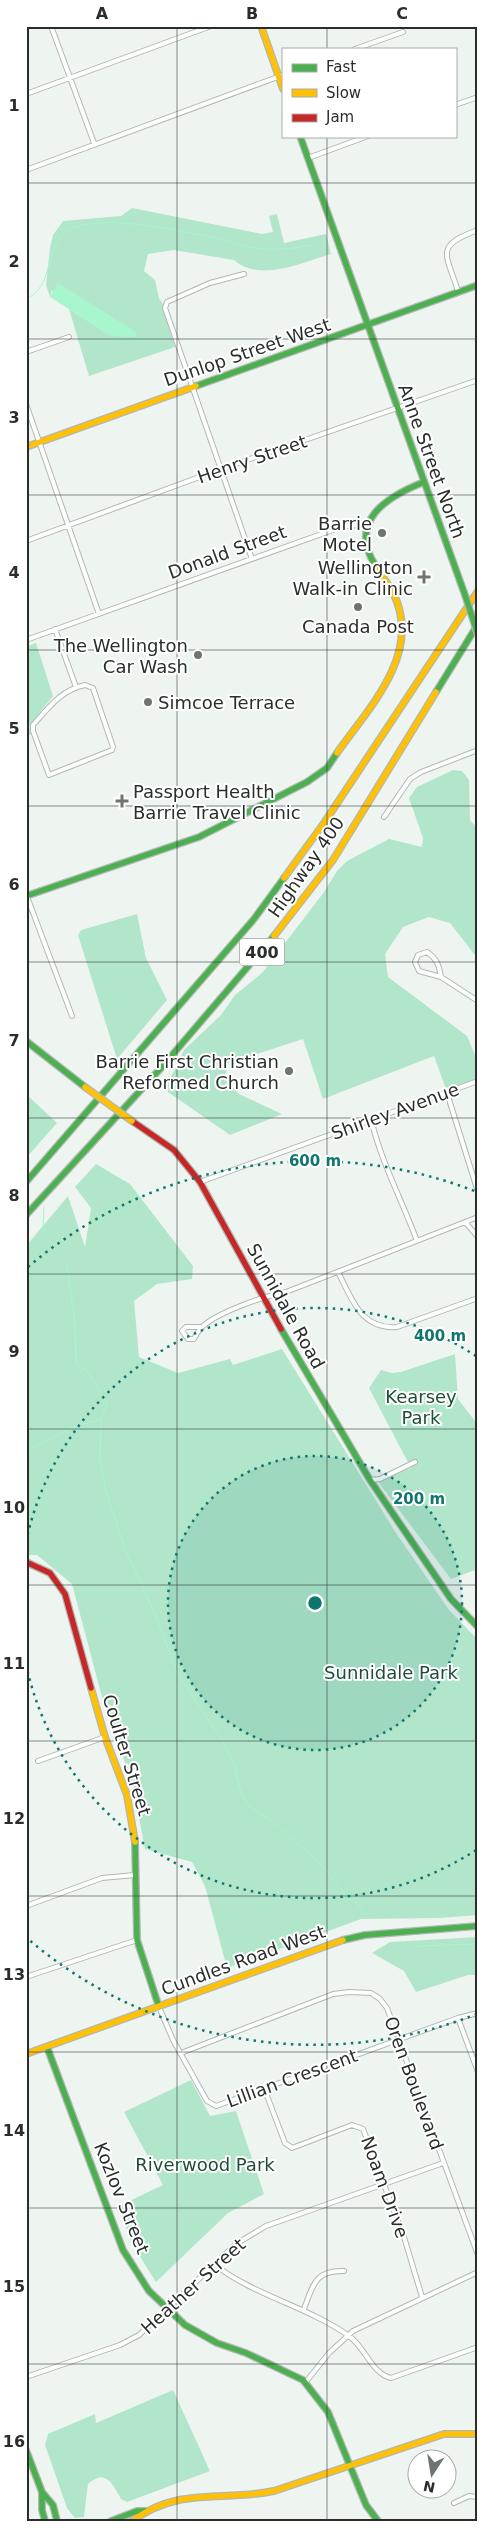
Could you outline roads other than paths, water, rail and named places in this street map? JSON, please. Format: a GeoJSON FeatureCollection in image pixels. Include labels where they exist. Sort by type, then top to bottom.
{"type":"FeatureCollection","features":[{"type":"Feature","properties":{"kind":"main road"},"geometry":{"type":"LineString","coordinates":[[261,26],[280,76]]}},
{"type":"Feature","properties":{"kind":"main road","name":"Anne Street North"},"geometry":{"type":"LineString","coordinates":[[301,138],[478,635]]}},
{"type":"Feature","properties":{"kind":"main road","name":"Dunlop Street West"},"geometry":{"type":"LineString","coordinates":[[26,447],[193,386],[368,326],[478,284]]}},
{"type":"Feature","properties":{"kind":"main road"},"geometry":{"type":"LineString","coordinates":[[26,895],[199,837],[307,782],[327,768],[390,677],[402,641],[401,616],[397,601],[367,552],[365,540],[367,528],[375,510],[381,504],[398,492],[424,482]]}},
{"type":"Feature","properties":{"kind":"main road","name":"Highway 400"},"geometry":{"type":"LineString","coordinates":[[26,1182],[254,919],[324,823],[478,591]]}},
{"type":"Feature","properties":{"kind":"main road","name":"Highway 400"},"geometry":{"type":"LineString","coordinates":[[26,1215],[167,1061],[272,939],[332,860],[478,624]]}},
{"type":"Feature","properties":{"kind":"main road","name":"Sunnidale Road"},"geometry":{"type":"LineString","coordinates":[[26,1041],[85,1087],[174,1150],[200,1182],[265,1296],[297,1357],[370,1480],[451,1599],[478,1627]]}},
{"type":"Feature","properties":{"kind":"main road","name":"Coulter Street"},"geometry":{"type":"LineString","coordinates":[[26,1562],[42,1568],[61,1586],[105,1737],[123,1784],[136,1839],[137,1940],[160,2007]]}},
{"type":"Feature","properties":{"kind":"main road","name":"Cundles Road West"},"geometry":{"type":"LineString","coordinates":[[26,2054],[160,2007],[280,1960],[336,1941],[365,1935],[478,1926]]}},
{"type":"Feature","properties":{"kind":"main road","name":"Kozlov Street"},"geometry":{"type":"LineString","coordinates":[[47,2047],[71,2115],[98,2178],[123,2250],[149,2291],[185,2325],[217,2344],[246,2353],[305,2383],[328,2412],[366,2505],[378,2521]]}},
{"type":"Feature","properties":{"kind":"main road"},"geometry":{"type":"LineString","coordinates":[[132,2521],[146,2512],[186,2497],[255,2495],[274,2491],[444,2434],[478,2434]]}},
{"type":"Feature","properties":{"kind":"main road"},"geometry":{"type":"LineString","coordinates":[[26,2450],[42,2492],[53,2506],[58,2521]]}},
{"type":"Feature","properties":{"kind":"main road"},"geometry":{"type":"LineString","coordinates":[[42,2492],[42,2510],[45,2521]]}},
{"type":"Feature","properties":{"kind":"main road"},"geometry":{"type":"LineString","coordinates":[[111,2521],[137,2511],[146,2512]]}},
{"type":"Feature","properties":{"kind":"street"},"geometry":{"type":"LineString","coordinates":[[51,26],[94,143]]}},
{"type":"Feature","properties":{"kind":"street"},"geometry":{"type":"LineString","coordinates":[[26,94],[211,26]]}},
{"type":"Feature","properties":{"kind":"street"},"geometry":{"type":"LineString","coordinates":[[358,48],[403,32]]}},
{"type":"Feature","properties":{"kind":"street"},"geometry":{"type":"LineString","coordinates":[[26,170],[94,143],[280,76]]}},
{"type":"Feature","properties":{"kind":"street"},"geometry":{"type":"LineString","coordinates":[[456,105],[478,97]]}},
{"type":"Feature","properties":{"kind":"street"},"geometry":{"type":"LineString","coordinates":[[308,158],[363,138]]}},
{"type":"Feature","properties":{"kind":"street"},"geometry":{"type":"LineString","coordinates":[[458,291],[447,256],[448,247],[456,238],[478,230]]}},
{"type":"Feature","properties":{"kind":"street"},"geometry":{"type":"LineString","coordinates":[[244,274],[210,282],[167,302],[166,308],[252,559]]}},
{"type":"Feature","properties":{"kind":"street"},"geometry":{"type":"LineString","coordinates":[[26,352],[69,337]]}},
{"type":"Feature","properties":{"kind":"street","name":"Henry Street"},"geometry":{"type":"LineString","coordinates":[[26,541],[221,469],[478,380]]}},
{"type":"Feature","properties":{"kind":"street"},"geometry":{"type":"LineString","coordinates":[[26,404],[99,614]]}},
{"type":"Feature","properties":{"kind":"street","name":"Donald Street"},"geometry":{"type":"LineString","coordinates":[[26,640],[341,527],[357,525],[367,528]]}},
{"type":"Feature","properties":{"kind":"street"},"geometry":{"type":"LineString","coordinates":[[55,629],[76,687]]}},
{"type":"Feature","properties":{"kind":"street"},"geometry":{"type":"LineString","coordinates":[[85,685],[93,688],[113,746],[112,750],[49,775],[32,728],[57,697],[76,687],[85,685]]}},
{"type":"Feature","properties":{"kind":"street"},"geometry":{"type":"LineString","coordinates":[[384,817],[410,779],[421,772],[478,750]]}},
{"type":"Feature","properties":{"kind":"street"},"geometry":{"type":"LineString","coordinates":[[26,895],[72,1016]]}},
{"type":"Feature","properties":{"kind":"street"},"geometry":{"type":"LineString","coordinates":[[441,977],[439,964],[434,957],[427,952],[418,955],[415,962],[419,970],[441,977],[478,1001]]}},
{"type":"Feature","properties":{"kind":"street","name":"Shirley Avenue"},"geometry":{"type":"LineString","coordinates":[[200,1182],[478,1081]]}},
{"type":"Feature","properties":{"kind":"street"},"geometry":{"type":"LineString","coordinates":[[447,1092],[478,1192]]}},
{"type":"Feature","properties":{"kind":"street"},"geometry":{"type":"LineString","coordinates":[[371,1119],[387,1170],[403,1202],[417,1241]]}},
{"type":"Feature","properties":{"kind":"street"},"geometry":{"type":"LineString","coordinates":[[202,1327],[194,1339],[188,1340],[182,1331],[186,1327],[202,1327],[265,1296],[286,1292],[478,1217]]}},
{"type":"Feature","properties":{"kind":"street"},"geometry":{"type":"LineString","coordinates":[[465,1222],[478,1237]]}},
{"type":"Feature","properties":{"kind":"street"},"geometry":{"type":"LineString","coordinates":[[338,1272],[363,1316],[372,1324],[384,1328],[397,1327],[478,1298]]}},
{"type":"Feature","properties":{"kind":"street"},"geometry":{"type":"LineString","coordinates":[[370,1480],[380,1479],[415,1462]]}},
{"type":"Feature","properties":{"kind":"street"},"geometry":{"type":"LineString","coordinates":[[38,1761],[105,1737]]}},
{"type":"Feature","properties":{"kind":"street"},"geometry":{"type":"LineString","coordinates":[[26,1906],[102,1878],[135,1875]]}},
{"type":"Feature","properties":{"kind":"street"},"geometry":{"type":"LineString","coordinates":[[26,1977],[137,1940]]}},
{"type":"Feature","properties":{"kind":"street","name":"Oren Boulevard"},"geometry":{"type":"LineString","coordinates":[[180,2053],[333,1994],[349,1992],[371,1993],[380,1998],[387,2008],[478,2255]]}},
{"type":"Feature","properties":{"kind":"street","name":"Lillian Crescent"},"geometry":{"type":"LineString","coordinates":[[160,2007],[180,2053],[207,2101],[216,2106],[458,2018],[478,2013]]}},
{"type":"Feature","properties":{"kind":"street"},"geometry":{"type":"LineString","coordinates":[[458,2018],[478,2072]]}},
{"type":"Feature","properties":{"kind":"street","name":"Noam Drive"},"geometry":{"type":"LineString","coordinates":[[264,2088],[285,2143],[292,2148],[352,2125],[363,2129],[404,2237],[422,2297]]}},
{"type":"Feature","properties":{"kind":"street","name":"Heather Street"},"geometry":{"type":"LineString","coordinates":[[26,2378],[120,2345],[139,2335],[236,2244],[266,2226],[443,2163]]}},
{"type":"Feature","properties":{"kind":"street"},"geometry":{"type":"LineString","coordinates":[[214,2264],[228,2276],[304,2309],[349,2335],[356,2340],[383,2376],[391,2378],[478,2347]]}},
{"type":"Feature","properties":{"kind":"street"},"geometry":{"type":"LineString","coordinates":[[304,2309],[319,2276],[331,2270],[344,2271]]}},
{"type":"Feature","properties":{"kind":"street"},"geometry":{"type":"LineString","coordinates":[[305,2383],[329,2353],[349,2335],[422,2297],[478,2272]]}},
{"type":"Feature","properties":{"kind":"street"},"geometry":{"type":"LineString","coordinates":[[454,2503],[469,2496],[478,2497]]}},
{"type":"Feature","properties":{"kind":"waterway"},"geometry":{"type":"LineString","coordinates":[[30,297],[43,282],[52,253],[61,236],[69,230],[82,225],[98,223],[137,224],[208,236],[263,249],[285,249],[313,245]]}},
{"type":"Feature","properties":{"kind":"waterway"},"geometry":{"type":"LineString","coordinates":[[44,1207],[43,1228],[48,1234]]}},
{"type":"Feature","properties":{"kind":"waterway"},"geometry":{"type":"LineString","coordinates":[[67,1265],[75,1323],[76,1363],[88,1372],[107,1403],[101,1419],[100,1459],[106,1492],[125,1549],[154,1612],[178,1674],[223,1742],[233,1761],[241,1793],[250,1807],[268,1818],[319,1862],[349,1899],[357,1903],[364,1913]]}},
{"type":"Feature","properties":{"kind":"waterway"},"geometry":{"type":"LineString","coordinates":[[26,1451],[78,1425],[100,1420]]}},
{"type":"Feature","properties":{"kind":"waterway"},"geometry":{"type":"LineString","coordinates":[[416,1946],[478,1944]]}},
{"type":"Feature","properties":{"kind":"place","name":"Barrie Motel"},"geometry":{"type":"Point","coordinates":[382,533]}},
{"type":"Feature","properties":{"kind":"place","name":"Wellington Walk-in Clinic"},"geometry":{"type":"Point","coordinates":[424,577]}},
{"type":"Feature","properties":{"kind":"place","name":"Canada Post"},"geometry":{"type":"Point","coordinates":[358,607]}},
{"type":"Feature","properties":{"kind":"place","name":"The Wellington Car Wash"},"geometry":{"type":"Point","coordinates":[198,655]}},
{"type":"Feature","properties":{"kind":"place","name":"Simcoe Terrace"},"geometry":{"type":"Point","coordinates":[148,702]}},
{"type":"Feature","properties":{"kind":"place","name":"Passport Health Barrie Travel Clinic"},"geometry":{"type":"Point","coordinates":[122,801]}},
{"type":"Feature","properties":{"kind":"place","name":"Barrie First Christian Reformed Church"},"geometry":{"type":"Point","coordinates":[289,1071]}},
{"type":"Feature","properties":{"kind":"park label","name":"Kearsey Park"},"geometry":{"type":"Point","coordinates":[421,1406]}},
{"type":"Feature","properties":{"kind":"park label","name":"Sunnidale Park"},"geometry":{"type":"Point","coordinates":[391,1672]}},
{"type":"Feature","properties":{"kind":"park label","name":"Riverwood Park"},"geometry":{"type":"Point","coordinates":[205,2164]}}]}
